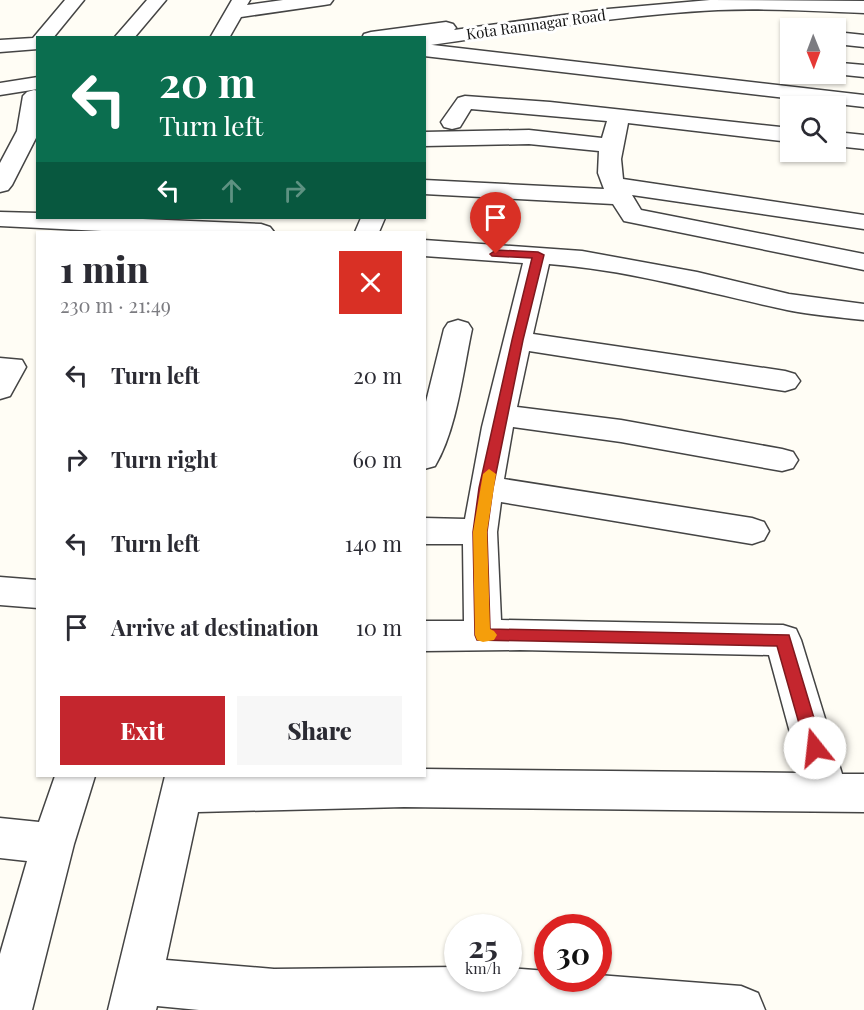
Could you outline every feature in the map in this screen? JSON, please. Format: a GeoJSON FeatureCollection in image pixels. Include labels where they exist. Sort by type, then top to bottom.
{"type":"FeatureCollection","features":[{"type":"Feature","properties":{"kind":"street"},"geometry":{"type":"LineString","coordinates":[[44,36],[75,0]]}},
{"type":"Feature","properties":{"kind":"street"},"geometry":{"type":"LineString","coordinates":[[123,36],[157,0]]}},
{"type":"Feature","properties":{"kind":"street"},"geometry":{"type":"LineString","coordinates":[[220,36],[238,6],[324,0]]}},
{"type":"Feature","properties":{"kind":"street"},"geometry":{"type":"LineString","coordinates":[[386,36],[528,17],[700,0]]}},
{"type":"Feature","properties":{"kind":"street"},"geometry":{"type":"LineString","coordinates":[[829,0],[864,1]]}},
{"type":"Feature","properties":{"kind":"street","name":"Kota Ramnagar Road"},"geometry":{"type":"LineString","coordinates":[[426,40],[625,14],[717,5],[789,4],[864,8]]}},
{"type":"Feature","properties":{"kind":"street"},"geometry":{"type":"LineString","coordinates":[[846,39],[864,41]]}},
{"type":"Feature","properties":{"kind":"street"},"geometry":{"type":"LineString","coordinates":[[0,46],[36,43]]}},
{"type":"Feature","properties":{"kind":"street"},"geometry":{"type":"LineString","coordinates":[[426,50],[864,101]]}},
{"type":"Feature","properties":{"kind":"street"},"geometry":{"type":"LineString","coordinates":[[846,69],[864,71]]}},
{"type":"Feature","properties":{"kind":"street"},"geometry":{"type":"LineString","coordinates":[[0,88],[36,91]]}},
{"type":"Feature","properties":{"kind":"street"},"geometry":{"type":"LineString","coordinates":[[0,100],[36,91]]}},
{"type":"Feature","properties":{"kind":"street"},"geometry":{"type":"LineString","coordinates":[[0,185],[28,132],[36,91]]}},
{"type":"Feature","properties":{"kind":"street"},"geometry":{"type":"LineString","coordinates":[[452,122],[465,102],[780,134]]}},
{"type":"Feature","properties":{"kind":"street"},"geometry":{"type":"LineString","coordinates":[[619,116],[611,146],[609,172],[617,191],[633,216],[864,262]]}},
{"type":"Feature","properties":{"kind":"street"},"geometry":{"type":"LineString","coordinates":[[426,139],[529,137],[611,146]]}},
{"type":"Feature","properties":{"kind":"street"},"geometry":{"type":"LineString","coordinates":[[846,140],[864,142]]}},
{"type":"Feature","properties":{"kind":"street"},"geometry":{"type":"LineString","coordinates":[[426,187],[617,191],[864,222]]}},
{"type":"Feature","properties":{"kind":"street"},"geometry":{"type":"LineString","coordinates":[[0,219],[92,220],[250,228]]}},
{"type":"Feature","properties":{"kind":"street"},"geometry":{"type":"LineString","coordinates":[[426,248],[582,259],[697,280],[789,302],[864,312]]}},
{"type":"Feature","properties":{"kind":"street"},"geometry":{"type":"LineString","coordinates":[[483,635],[480,532],[486,488],[517,340],[538,255]]}},
{"type":"Feature","properties":{"kind":"street"},"geometry":{"type":"LineString","coordinates":[[426,452],[438,417],[458,329]]}},
{"type":"Feature","properties":{"kind":"street"},"geometry":{"type":"LineString","coordinates":[[517,340],[785,381]]}},
{"type":"Feature","properties":{"kind":"street"},"geometry":{"type":"LineString","coordinates":[[0,366],[12,367],[0,389]]}},
{"type":"Feature","properties":{"kind":"street"},"geometry":{"type":"LineString","coordinates":[[502,415],[643,435],[782,460]]}},
{"type":"Feature","properties":{"kind":"street"},"geometry":{"type":"LineString","coordinates":[[486,488],[752,531]]}},
{"type":"Feature","properties":{"kind":"street"},"geometry":{"type":"LineString","coordinates":[[426,531],[480,532]]}},
{"type":"Feature","properties":{"kind":"street"},"geometry":{"type":"LineString","coordinates":[[0,591],[36,594]]}},
{"type":"Feature","properties":{"kind":"street"},"geometry":{"type":"LineString","coordinates":[[426,636],[783,639],[846,793],[619,792],[183,784],[135,995],[492,990],[741,1010]]}},
{"type":"Feature","properties":{"kind":"street"},"geometry":{"type":"LineString","coordinates":[[8,1010],[52,844],[75,777]]}},
{"type":"Feature","properties":{"kind":"street"},"geometry":{"type":"LineString","coordinates":[[0,838],[52,844]]}},
{"type":"Feature","properties":{"kind":"slow traffic"},"geometry":{"type":"LineString","coordinates":[[489,474],[480,532],[483,635],[489,635]]}},
{"type":"Feature","properties":{"kind":"route"},"geometry":{"type":"LineString","coordinates":[[496,254],[538,255],[517,340],[486,488],[480,532],[483,635],[783,639],[815,748]]}}]}
